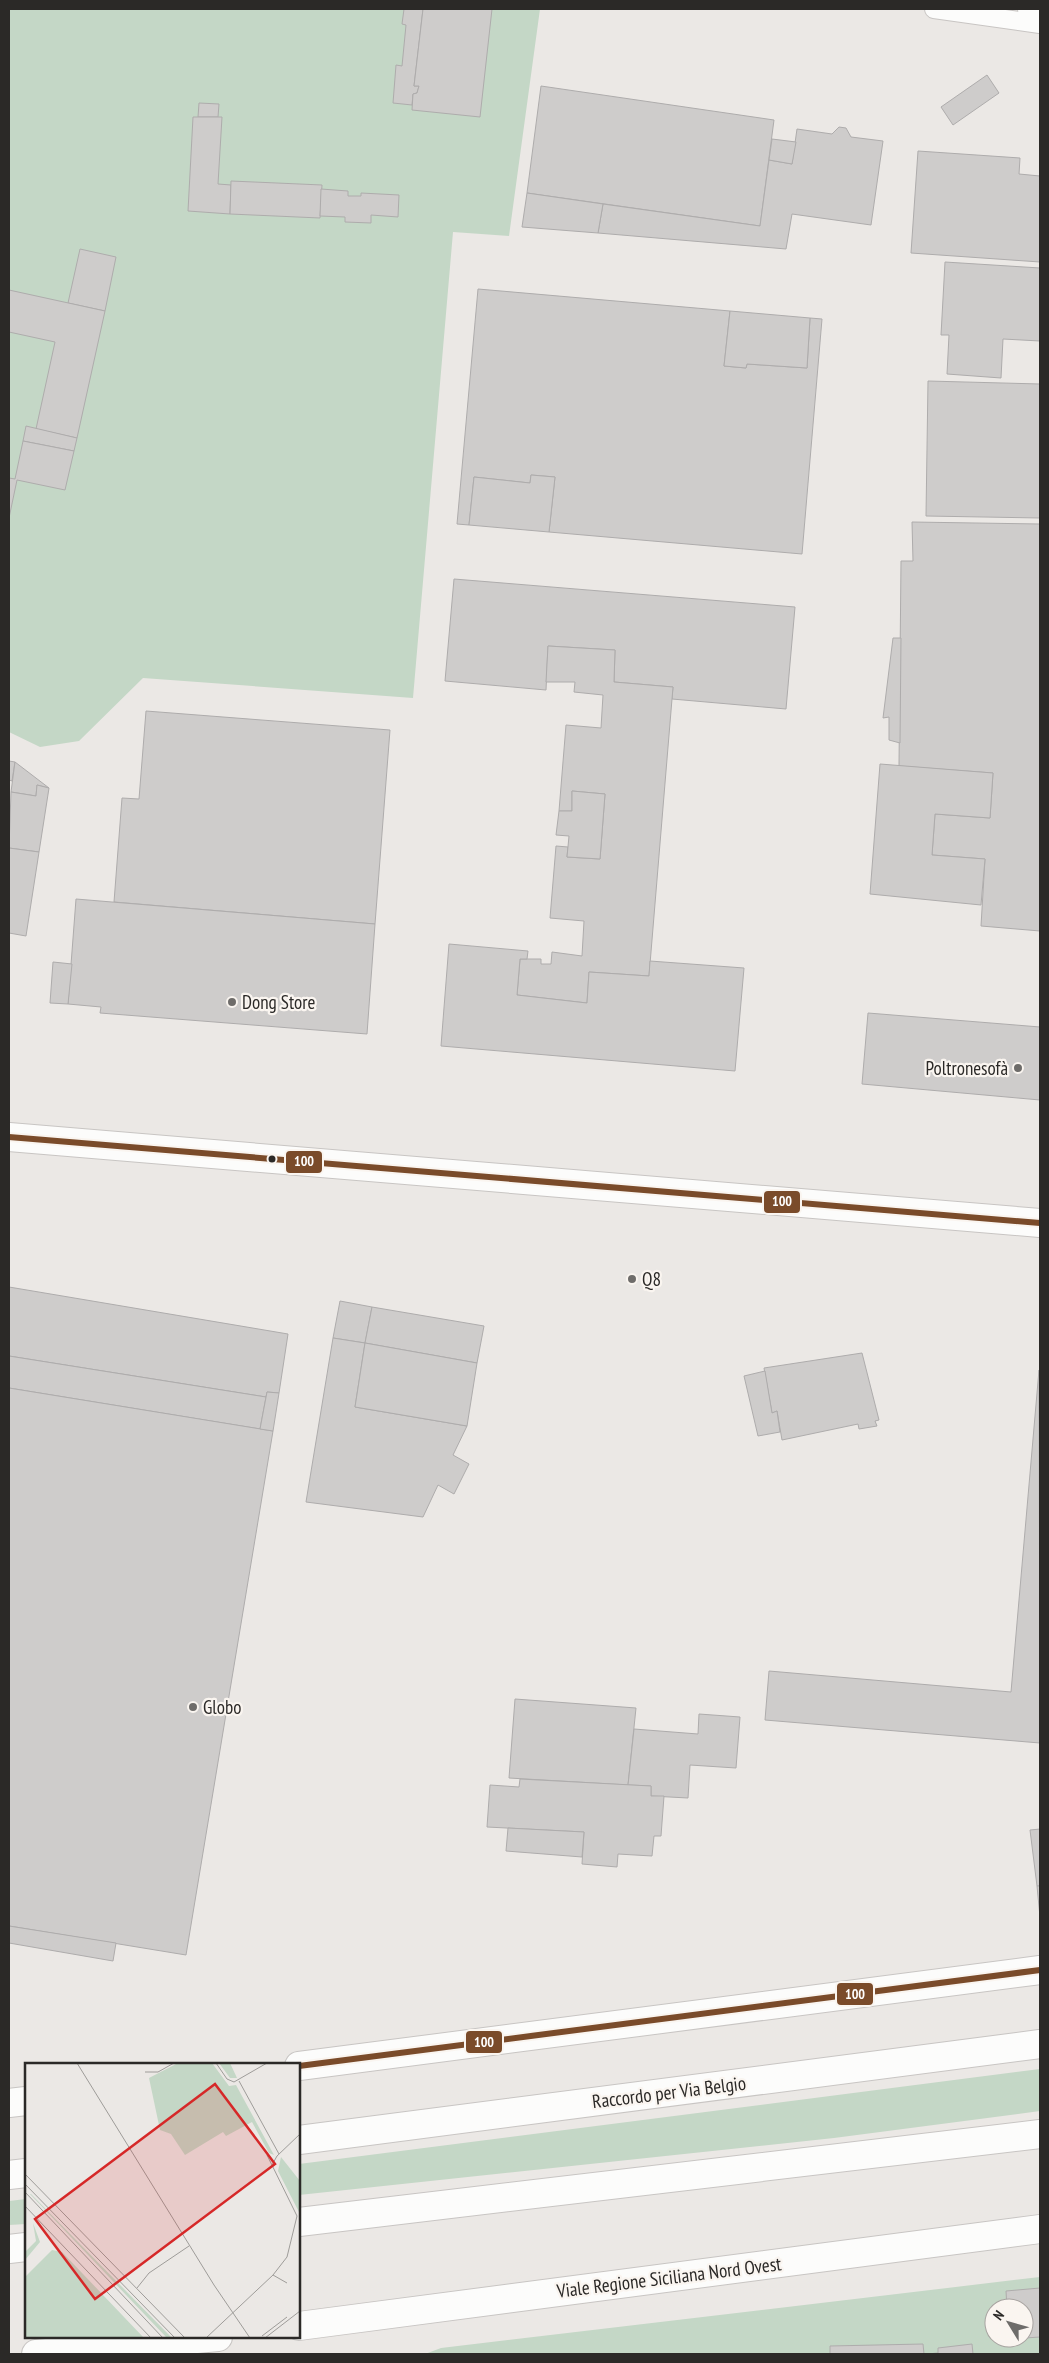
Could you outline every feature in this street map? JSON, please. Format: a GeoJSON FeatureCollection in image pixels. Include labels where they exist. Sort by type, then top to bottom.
{"type":"FeatureCollection","features":[{"type":"Feature","properties":{"kind":"main road"},"geometry":{"type":"LineString","coordinates":[[1032,9],[1040,18]]}},
{"type":"Feature","properties":{"kind":"main road"},"geometry":{"type":"LineString","coordinates":[[9,1138],[1040,1223]]}},
{"type":"Feature","properties":{"kind":"main road"},"geometry":{"type":"LineString","coordinates":[[300,2066],[1040,1970]]}},
{"type":"Feature","properties":{"kind":"main road","name":"Raccordo per Via Belgio"},"geometry":{"type":"LineString","coordinates":[[300,2140],[1040,2044]]}},
{"type":"Feature","properties":{"kind":"main road"},"geometry":{"type":"LineString","coordinates":[[9,2103],[25,2101]]}},
{"type":"Feature","properties":{"kind":"main road"},"geometry":{"type":"LineString","coordinates":[[300,2222],[1040,2134]]}},
{"type":"Feature","properties":{"kind":"main road"},"geometry":{"type":"LineString","coordinates":[[9,2175],[25,2173]]}},
{"type":"Feature","properties":{"kind":"main road","name":"Viale Regione Siciliana Nord Ovest"},"geometry":{"type":"LineString","coordinates":[[300,2326],[1040,2229]]}},
{"type":"Feature","properties":{"kind":"main road"},"geometry":{"type":"LineString","coordinates":[[9,2248],[25,2247]]}},
{"type":"Feature","properties":{"kind":"main road"},"geometry":{"type":"LineString","coordinates":[[36,2354],[207,2338]]}},
{"type":"Feature","properties":{"kind":"lane"},"geometry":{"type":"LineString","coordinates":[[934,9],[1040,24]]}},
{"type":"Feature","properties":{"kind":"green space"},"geometry":{"type":"Polygon","coordinates":[[[9,9],[540,9],[509,236],[453,232],[413,698],[143,678],[79,741],[40,747],[9,732],[9,9]]]}},
{"type":"Feature","properties":{"kind":"green space"},"geometry":{"type":"Polygon","coordinates":[[[1040,2069],[1040,2111],[834,2138],[300,2195],[300,2164],[1040,2069]]]}},
{"type":"Feature","properties":{"kind":"green space"},"geometry":{"type":"Polygon","coordinates":[[[25,2199],[25,2224],[9,2225],[9,2201],[25,2199]]]}},
{"type":"Feature","properties":{"kind":"green space"},"geometry":{"type":"Polygon","coordinates":[[[1040,2277],[1040,2354],[425,2354],[441,2348],[1040,2277]]]}},
{"type":"Feature","properties":{"kind":"building"},"geometry":{"type":"Polygon","coordinates":[[[404,9],[423,9],[414,86],[419,86],[417,93],[413,94],[412,105],[393,103],[396,65],[402,66],[406,25],[402,24],[404,9]]]}},
{"type":"Feature","properties":{"kind":"building"},"geometry":{"type":"Polygon","coordinates":[[[423,9],[492,9],[480,117],[412,110],[413,94],[417,93],[419,86],[414,86],[423,9]]]}},
{"type":"Feature","properties":{"kind":"building"},"geometry":{"type":"Polygon","coordinates":[[[987,75],[999,93],[953,125],[941,107],[987,75]]]}},
{"type":"Feature","properties":{"kind":"building"},"geometry":{"type":"Polygon","coordinates":[[[541,86],[774,120],[760,226],[527,193],[541,86]]]}},
{"type":"Feature","properties":{"kind":"building"},"geometry":{"type":"Polygon","coordinates":[[[199,103],[219,104],[218,117],[198,117],[199,103]]]}},
{"type":"Feature","properties":{"kind":"building"},"geometry":{"type":"Polygon","coordinates":[[[193,117],[222,117],[218,184],[231,185],[230,214],[188,211],[193,117]]]}},
{"type":"Feature","properties":{"kind":"building"},"geometry":{"type":"Polygon","coordinates":[[[839,127],[846,128],[851,137],[883,141],[871,225],[792,214],[786,249],[598,233],[603,204],[760,226],[769,160],[792,164],[797,129],[832,134],[839,127]]]}},
{"type":"Feature","properties":{"kind":"building"},"geometry":{"type":"Polygon","coordinates":[[[772,139],[796,142],[792,164],[769,160],[772,139]]]}},
{"type":"Feature","properties":{"kind":"building"},"geometry":{"type":"Polygon","coordinates":[[[918,151],[1020,158],[1019,174],[1040,176],[1040,262],[911,253],[918,151]]]}},
{"type":"Feature","properties":{"kind":"building"},"geometry":{"type":"Polygon","coordinates":[[[231,181],[322,185],[320,218],[230,214],[231,181]]]}},
{"type":"Feature","properties":{"kind":"building"},"geometry":{"type":"Polygon","coordinates":[[[321,189],[348,191],[348,196],[361,196],[361,193],[399,195],[398,217],[371,215],[371,223],[345,222],[345,217],[320,216],[321,189]]]}},
{"type":"Feature","properties":{"kind":"building"},"geometry":{"type":"Polygon","coordinates":[[[527,193],[603,204],[598,233],[522,227],[527,193]]]}},
{"type":"Feature","properties":{"kind":"building"},"geometry":{"type":"Polygon","coordinates":[[[80,249],[116,257],[105,311],[68,303],[80,249]]]}},
{"type":"Feature","properties":{"kind":"building"},"geometry":{"type":"Polygon","coordinates":[[[945,262],[1040,268],[1040,341],[1003,339],[1001,378],[947,374],[949,335],[941,335],[945,262]]]}},
{"type":"Feature","properties":{"kind":"building"},"geometry":{"type":"Polygon","coordinates":[[[478,289],[730,311],[724,366],[746,368],[747,364],[807,368],[810,318],[822,319],[802,554],[549,532],[555,477],[531,475],[530,483],[474,477],[469,525],[457,524],[478,289]]]}},
{"type":"Feature","properties":{"kind":"building"},"geometry":{"type":"Polygon","coordinates":[[[9,290],[105,311],[77,438],[36,429],[55,342],[9,332],[9,290]]]}},
{"type":"Feature","properties":{"kind":"building"},"geometry":{"type":"Polygon","coordinates":[[[730,311],[810,318],[807,368],[747,364],[746,368],[724,366],[730,311]]]}},
{"type":"Feature","properties":{"kind":"building"},"geometry":{"type":"Polygon","coordinates":[[[928,381],[1040,384],[1040,518],[926,516],[928,381]]]}},
{"type":"Feature","properties":{"kind":"building"},"geometry":{"type":"Polygon","coordinates":[[[26,426],[77,438],[74,451],[23,441],[26,426]]]}},
{"type":"Feature","properties":{"kind":"building"},"geometry":{"type":"Polygon","coordinates":[[[23,441],[74,451],[65,490],[17,480],[9,518],[9,478],[15,479],[23,441]]]}},
{"type":"Feature","properties":{"kind":"building"},"geometry":{"type":"Polygon","coordinates":[[[531,475],[555,477],[549,532],[469,525],[474,477],[530,483],[531,475]]]}},
{"type":"Feature","properties":{"kind":"building"},"geometry":{"type":"Polygon","coordinates":[[[912,522],[1040,524],[1040,931],[981,926],[985,859],[932,855],[935,814],[990,818],[993,773],[899,766],[901,561],[913,561],[912,522]]]}},
{"type":"Feature","properties":{"kind":"building"},"geometry":{"type":"Polygon","coordinates":[[[454,579],[795,607],[786,709],[672,699],[673,687],[614,682],[615,650],[548,646],[546,690],[445,681],[454,579]]]}},
{"type":"Feature","properties":{"kind":"building"},"geometry":{"type":"Polygon","coordinates":[[[893,638],[901,638],[900,743],[889,740],[889,717],[883,718],[893,638]]]}},
{"type":"Feature","properties":{"kind":"building"},"geometry":{"type":"Polygon","coordinates":[[[548,646],[615,650],[614,682],[673,687],[649,976],[589,972],[587,1003],[517,995],[520,959],[541,959],[541,964],[551,964],[552,952],[582,956],[584,921],[550,918],[556,846],[568,847],[567,857],[600,859],[605,794],[572,791],[572,811],[559,811],[566,725],[601,728],[603,695],[574,692],[575,682],[546,682],[548,646]]]}},
{"type":"Feature","properties":{"kind":"building"},"geometry":{"type":"Polygon","coordinates":[[[146,711],[390,730],[375,924],[114,902],[122,798],[139,799],[146,711]]]}},
{"type":"Feature","properties":{"kind":"building"},"geometry":{"type":"Polygon","coordinates":[[[9,761],[15,762],[12,781],[9,780],[9,761]]]}},
{"type":"Feature","properties":{"kind":"building"},"geometry":{"type":"Polygon","coordinates":[[[15,762],[49,788],[37,785],[36,796],[11,792],[15,762]]]}},
{"type":"Feature","properties":{"kind":"building"},"geometry":{"type":"Polygon","coordinates":[[[880,764],[993,773],[990,818],[935,814],[932,855],[985,859],[981,905],[870,894],[880,764]]]}},
{"type":"Feature","properties":{"kind":"building"},"geometry":{"type":"Polygon","coordinates":[[[37,785],[49,788],[39,852],[9,848],[11,792],[36,796],[37,785]]]}},
{"type":"Feature","properties":{"kind":"building"},"geometry":{"type":"Polygon","coordinates":[[[572,791],[605,794],[600,859],[567,857],[569,836],[556,835],[559,811],[572,811],[572,791]]]}},
{"type":"Feature","properties":{"kind":"building"},"geometry":{"type":"Polygon","coordinates":[[[9,848],[39,852],[26,936],[9,933],[9,848]]]}},
{"type":"Feature","properties":{"kind":"building"},"geometry":{"type":"Polygon","coordinates":[[[76,899],[375,924],[367,1034],[100,1013],[101,1007],[68,1004],[76,899]]]}},
{"type":"Feature","properties":{"kind":"building"},"geometry":{"type":"Polygon","coordinates":[[[449,944],[528,951],[527,959],[520,959],[517,995],[587,1003],[589,972],[649,976],[650,961],[744,968],[735,1071],[441,1046],[449,944]]]}},
{"type":"Feature","properties":{"kind":"building"},"geometry":{"type":"Polygon","coordinates":[[[53,962],[72,964],[68,1004],[50,1003],[53,962]]]}},
{"type":"Feature","properties":{"kind":"building"},"geometry":{"type":"Polygon","coordinates":[[[868,1013],[1040,1027],[1040,1100],[862,1084],[868,1013]]]}},
{"type":"Feature","properties":{"kind":"building"},"geometry":{"type":"Polygon","coordinates":[[[9,1287],[288,1334],[279,1393],[267,1392],[266,1397],[9,1356],[9,1287]]]}},
{"type":"Feature","properties":{"kind":"building"},"geometry":{"type":"Polygon","coordinates":[[[340,1301],[372,1307],[365,1343],[333,1338],[340,1301]]]}},
{"type":"Feature","properties":{"kind":"building"},"geometry":{"type":"Polygon","coordinates":[[[372,1307],[484,1326],[477,1363],[365,1343],[372,1307]]]}},
{"type":"Feature","properties":{"kind":"building"},"geometry":{"type":"Polygon","coordinates":[[[333,1338],[365,1343],[355,1407],[467,1426],[453,1455],[469,1464],[454,1494],[438,1485],[423,1517],[306,1502],[333,1338]]]}},
{"type":"Feature","properties":{"kind":"building"},"geometry":{"type":"Polygon","coordinates":[[[365,1343],[477,1363],[467,1426],[355,1407],[365,1343]]]}},
{"type":"Feature","properties":{"kind":"building"},"geometry":{"type":"Polygon","coordinates":[[[862,1353],[879,1420],[875,1421],[877,1426],[859,1429],[858,1424],[782,1440],[777,1411],[772,1413],[764,1368],[862,1353]]]}},
{"type":"Feature","properties":{"kind":"building"},"geometry":{"type":"Polygon","coordinates":[[[9,1356],[266,1397],[260,1429],[9,1388],[9,1356]]]}},
{"type":"Feature","properties":{"kind":"building"},"geometry":{"type":"Polygon","coordinates":[[[1039,1370],[1040,1743],[765,1720],[769,1671],[1011,1692],[1039,1370]]]}},
{"type":"Feature","properties":{"kind":"building"},"geometry":{"type":"Polygon","coordinates":[[[765,1371],[772,1413],[777,1411],[780,1432],[758,1436],[744,1376],[765,1371]]]}},
{"type":"Feature","properties":{"kind":"building"},"geometry":{"type":"Polygon","coordinates":[[[9,1388],[273,1431],[186,1955],[9,1926],[9,1388]]]}},
{"type":"Feature","properties":{"kind":"building"},"geometry":{"type":"Polygon","coordinates":[[[267,1392],[279,1393],[273,1431],[260,1429],[267,1392]]]}},
{"type":"Feature","properties":{"kind":"building"},"geometry":{"type":"Polygon","coordinates":[[[515,1699],[636,1708],[628,1785],[509,1778],[515,1699]]]}},
{"type":"Feature","properties":{"kind":"building"},"geometry":{"type":"Polygon","coordinates":[[[699,1714],[740,1717],[736,1768],[690,1765],[688,1798],[651,1796],[651,1786],[628,1785],[634,1729],[698,1734],[699,1714]]]}},
{"type":"Feature","properties":{"kind":"building"},"geometry":{"type":"Polygon","coordinates":[[[520,1779],[651,1786],[651,1796],[664,1796],[661,1836],[654,1836],[652,1856],[618,1854],[617,1867],[582,1864],[584,1832],[487,1827],[490,1785],[519,1787],[520,1779]]]}},
{"type":"Feature","properties":{"kind":"building"},"geometry":{"type":"Polygon","coordinates":[[[508,1828],[584,1832],[582,1857],[506,1851],[508,1828]]]}},
{"type":"Feature","properties":{"kind":"building"},"geometry":{"type":"Polygon","coordinates":[[[1040,1829],[1040,1886],[1037,1886],[1030,1830],[1040,1829]]]}},
{"type":"Feature","properties":{"kind":"building"},"geometry":{"type":"Polygon","coordinates":[[[1037,1886],[1040,1886],[1040,1917],[1037,1886]]]}},
{"type":"Feature","properties":{"kind":"building"},"geometry":{"type":"Polygon","coordinates":[[[9,1926],[116,1943],[113,1961],[9,1943],[9,1926]]]}},
{"type":"Feature","properties":{"kind":"building"},"geometry":{"type":"Polygon","coordinates":[[[1040,2288],[1040,2337],[1034,2337],[1034,2298],[1006,2298],[1006,2291],[1040,2288]]]}},
{"type":"Feature","properties":{"kind":"building"},"geometry":{"type":"Polygon","coordinates":[[[923,2344],[924,2354],[830,2354],[830,2346],[923,2344]]]}},
{"type":"Feature","properties":{"kind":"building"},"geometry":{"type":"Polygon","coordinates":[[[972,2344],[973,2354],[927,2354],[938,2353],[938,2348],[972,2344]]]}},
{"type":"Feature","properties":{"kind":"transit line","name":"100"},"geometry":{"type":"LineString","coordinates":[[9,1137],[1040,1223]]}},
{"type":"Feature","properties":{"kind":"transit line","name":"100"},"geometry":{"type":"LineString","coordinates":[[300,2066],[1040,1970]]}},
{"type":"Feature","properties":{"kind":"place","name":"Dong Store"},"geometry":{"type":"Point","coordinates":[232,1002]}},
{"type":"Feature","properties":{"kind":"place","name":"Poltronesofà"},"geometry":{"type":"Point","coordinates":[1018,1068]}},
{"type":"Feature","properties":{"kind":"place","name":"Q8"},"geometry":{"type":"Point","coordinates":[632,1279]}},
{"type":"Feature","properties":{"kind":"place","name":"Globo"},"geometry":{"type":"Point","coordinates":[193,1707]}}]}
